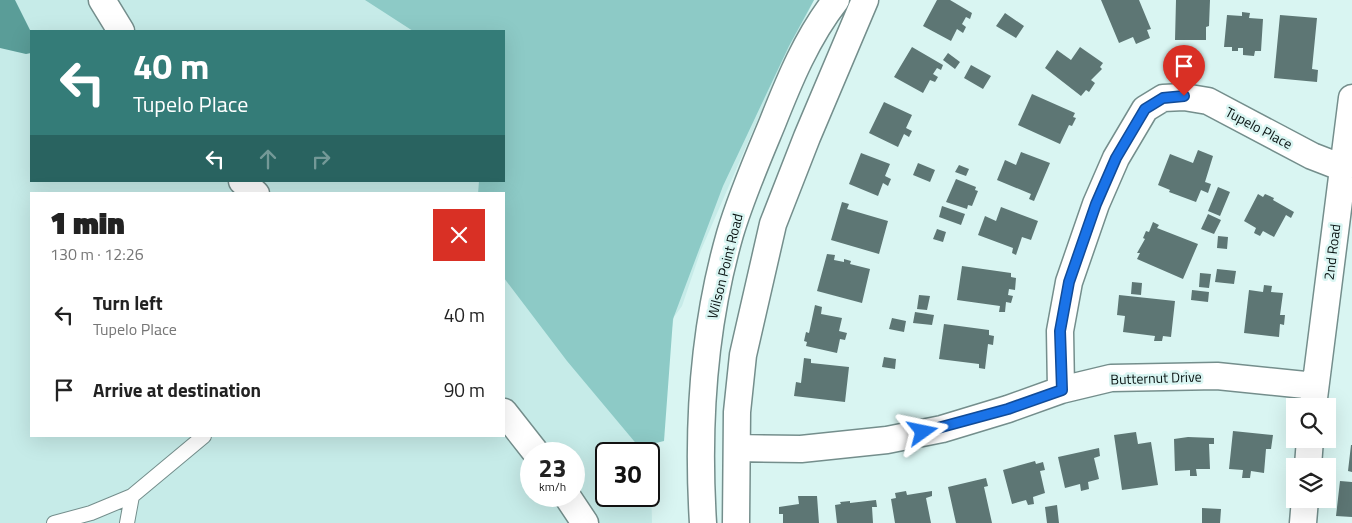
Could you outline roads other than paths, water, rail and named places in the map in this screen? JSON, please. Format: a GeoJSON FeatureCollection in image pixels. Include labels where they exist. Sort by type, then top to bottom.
{"type":"FeatureCollection","features":[{"type":"Feature","properties":{"kind":"street"},"geometry":{"type":"LineString","coordinates":[[102,0],[120,30]]}},
{"type":"Feature","properties":{"kind":"street","name":"Wilson Point Road"},"geometry":{"type":"LineString","coordinates":[[703,523],[701,396],[715,296],[728,243],[746,188],[796,66],[836,0]]}},
{"type":"Feature","properties":{"kind":"street"},"geometry":{"type":"LineString","coordinates":[[736,523],[737,412],[743,355],[773,224],[807,136],[865,0]]}},
{"type":"Feature","properties":{"kind":"street","name":"Tupelo Place"},"geometry":{"type":"LineString","coordinates":[[1062,390],[1060,331],[1069,282],[1096,204],[1116,158],[1145,109],[1163,98],[1184,96],[1208,101],[1312,156],[1343,168]]}},
{"type":"Feature","properties":{"kind":"street","name":"2nd Road"},"geometry":{"type":"LineString","coordinates":[[1314,396],[1352,98]]}},
{"type":"Feature","properties":{"kind":"street"},"geometry":{"type":"LineString","coordinates":[[243,182],[254,192]]}},
{"type":"Feature","properties":{"kind":"street","name":"Butternut Drive"},"geometry":{"type":"LineString","coordinates":[[736,448],[801,448],[887,440],[942,429],[1062,390],[1111,378],[1207,376],[1314,396]]}},
{"type":"Feature","properties":{"kind":"street"},"geometry":{"type":"LineString","coordinates":[[505,413],[528,442]]}},
{"type":"Feature","properties":{"kind":"street"},"geometry":{"type":"LineString","coordinates":[[574,507],[585,523]]}},
{"type":"Feature","properties":{"kind":"street"},"geometry":{"type":"LineString","coordinates":[[1303,523],[1304,508]]}},
{"type":"Feature","properties":{"kind":"lane"},"geometry":{"type":"LineString","coordinates":[[54,523],[91,513],[132,496],[203,437]]}},
{"type":"Feature","properties":{"kind":"lane"},"geometry":{"type":"LineString","coordinates":[[127,523],[132,496]]}}]}
